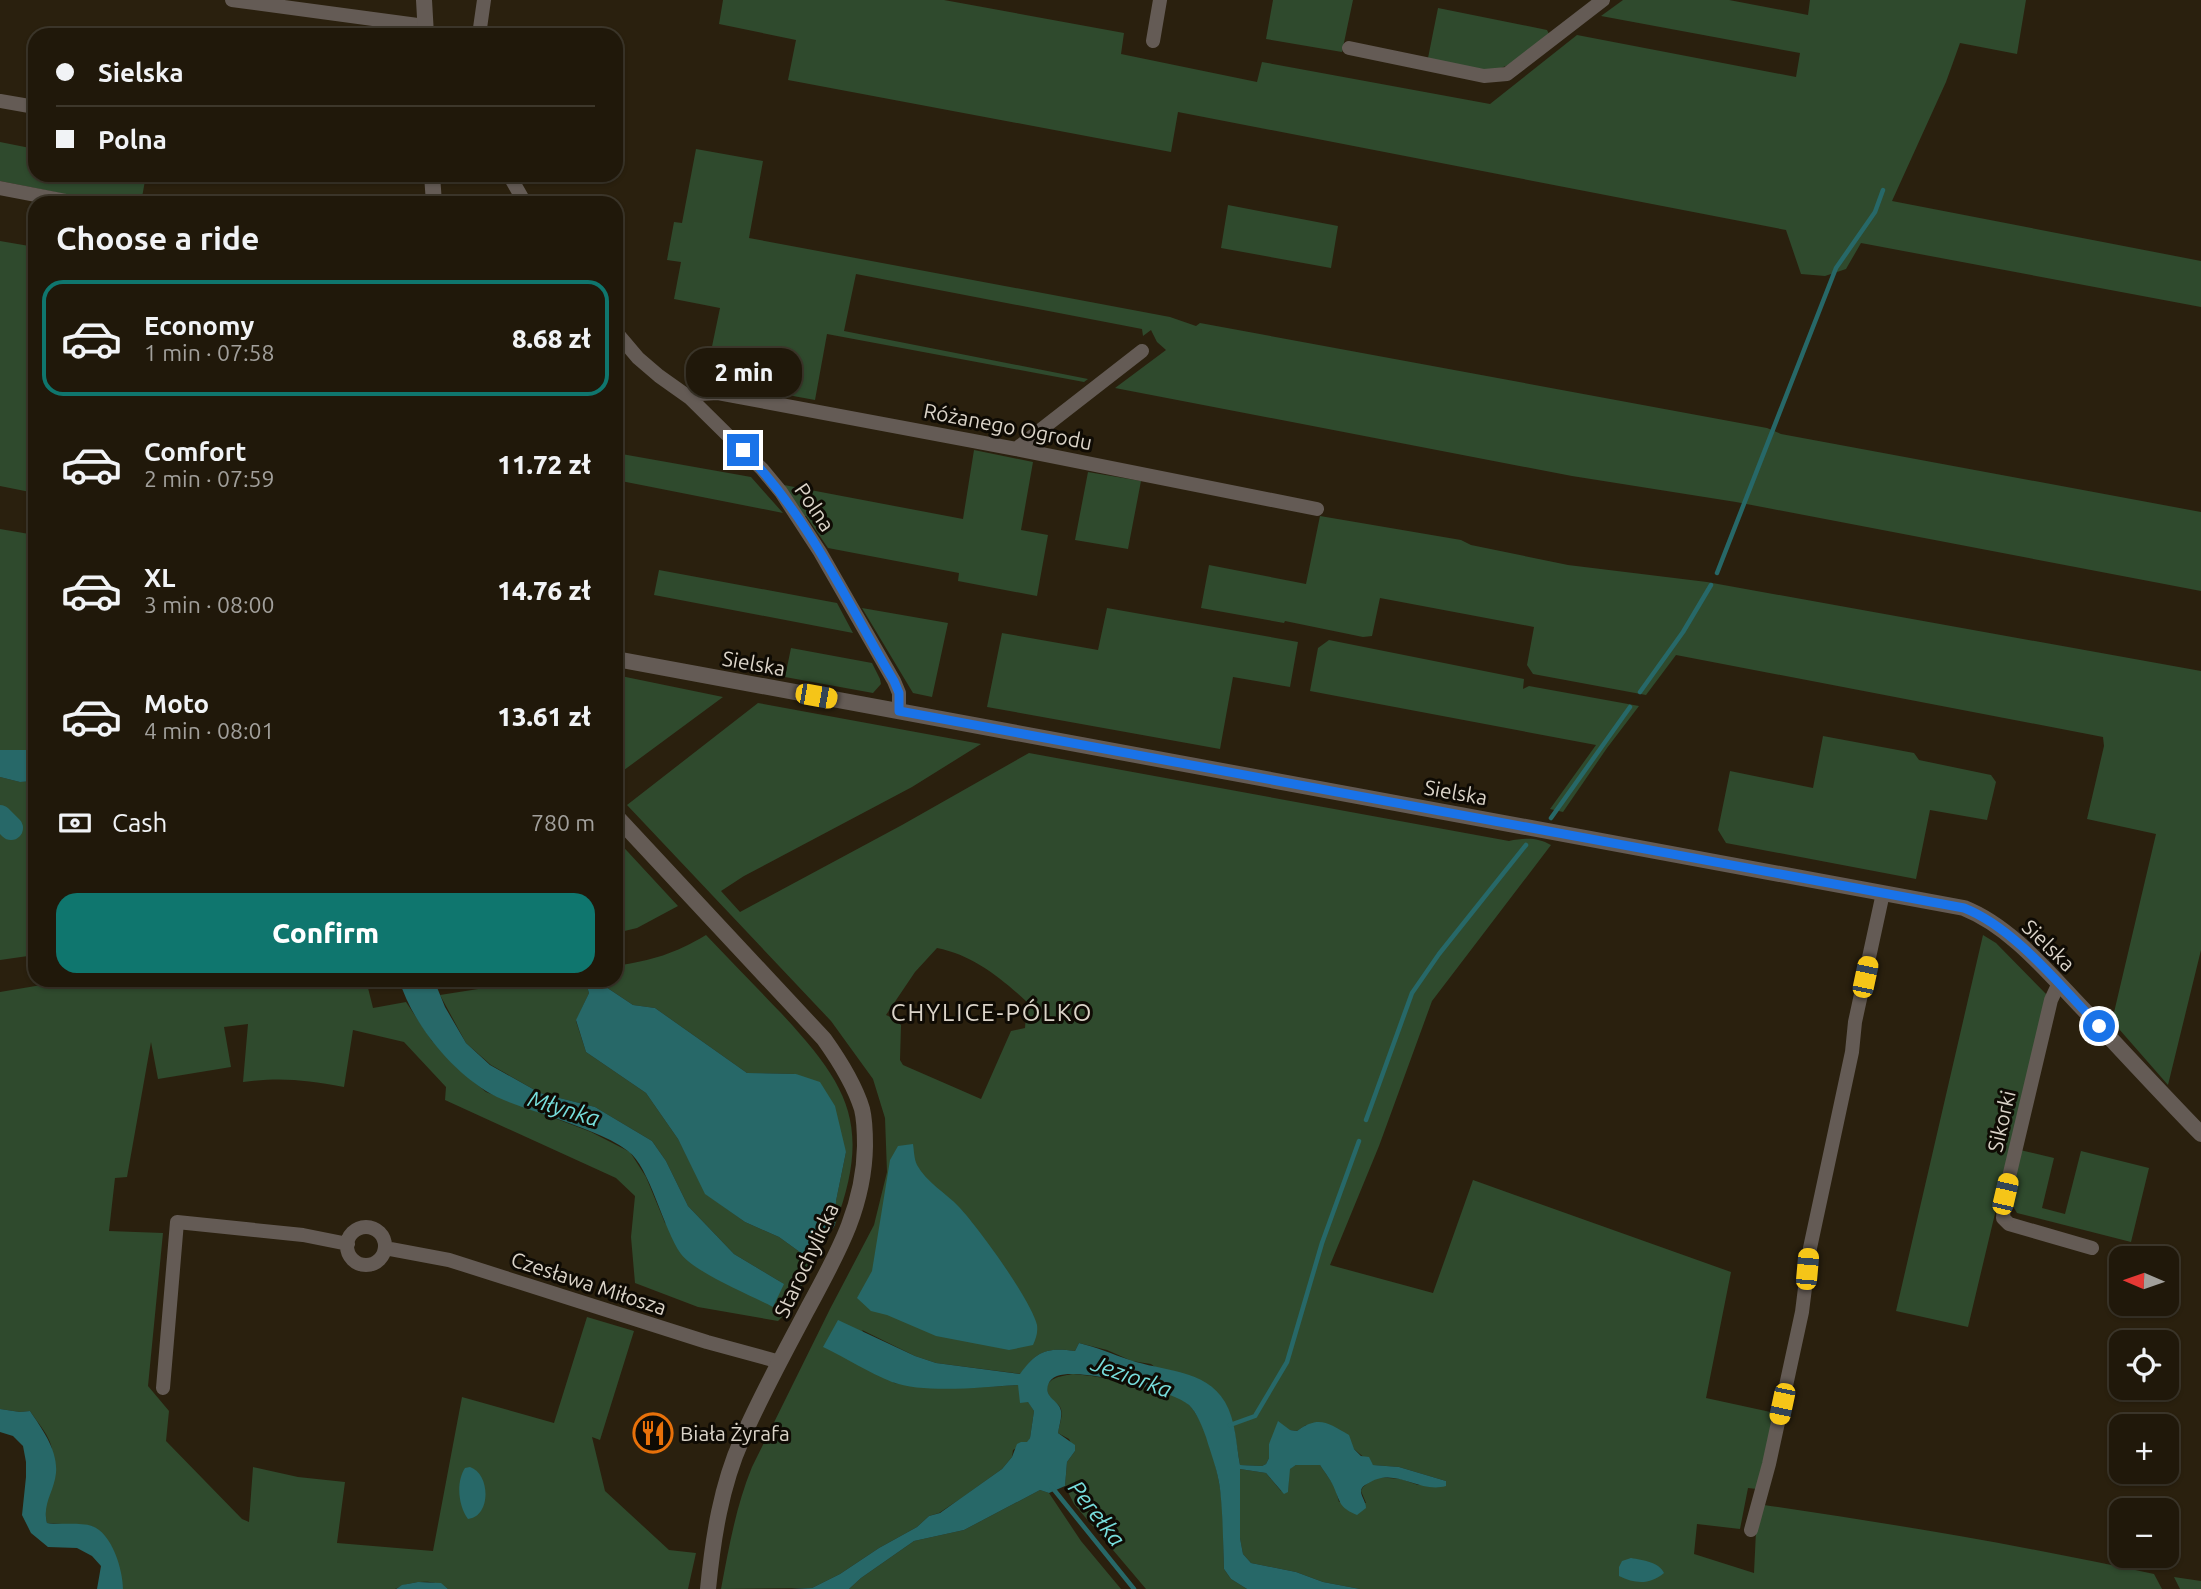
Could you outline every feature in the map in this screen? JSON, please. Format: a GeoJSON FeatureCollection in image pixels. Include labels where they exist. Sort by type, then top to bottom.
{"type":"FeatureCollection","features":[{"type":"Feature","properties":{"kind":"street"},"geometry":{"type":"LineString","coordinates":[[232,0],[413,28]]}},
{"type":"Feature","properties":{"kind":"street"},"geometry":{"type":"LineString","coordinates":[[424,0],[426,28]]}},
{"type":"Feature","properties":{"kind":"street"},"geometry":{"type":"LineString","coordinates":[[480,28],[484,0]]}},
{"type":"Feature","properties":{"kind":"street"},"geometry":{"type":"LineString","coordinates":[[1153,41],[1160,0]]}},
{"type":"Feature","properties":{"kind":"street"},"geometry":{"type":"LineString","coordinates":[[1349,48],[1483,76],[1507,74],[1603,0]]}},
{"type":"Feature","properties":{"kind":"street"},"geometry":{"type":"LineString","coordinates":[[0,101],[28,106]]}},
{"type":"Feature","properties":{"kind":"street"},"geometry":{"type":"LineString","coordinates":[[0,188],[41,196]]}},
{"type":"Feature","properties":{"kind":"street","name":"Polna"},"geometry":{"type":"LineString","coordinates":[[623,340],[648,367],[690,398],[762,470],[787,501],[820,552],[894,681],[899,693],[899,711]]}},
{"type":"Feature","properties":{"kind":"street"},"geometry":{"type":"LineString","coordinates":[[1016,449],[1142,351]]}},
{"type":"Feature","properties":{"kind":"street","name":"Różanego Ogrodu"},"geometry":{"type":"LineString","coordinates":[[690,398],[718,393],[1317,509]]}},
{"type":"Feature","properties":{"kind":"street","name":"Sielska"},"geometry":{"type":"LineString","coordinates":[[623,660],[1964,908],[1985,917],[2012,937],[2201,1134]]}},
{"type":"Feature","properties":{"kind":"street","name":"Starochylicka"},"geometry":{"type":"LineString","coordinates":[[623,824],[824,1039],[848,1077],[863,1110],[864,1172],[854,1213],[838,1254],[745,1431],[720,1503],[708,1589]]}},
{"type":"Feature","properties":{"kind":"street"},"geometry":{"type":"LineString","coordinates":[[1751,1530],[1769,1464],[1802,1312],[1810,1248],[1883,893]]}},
{"type":"Feature","properties":{"kind":"street","name":"Sikorki"},"geometry":{"type":"LineString","coordinates":[[2059,984],[2051,1000],[2005,1194],[2003,1217],[2009,1224],[2092,1248]]}},
{"type":"Feature","properties":{"kind":"street"},"geometry":{"type":"LineString","coordinates":[[163,1388],[177,1222],[303,1235],[348,1244]]}},
{"type":"Feature","properties":{"kind":"street"},"geometry":{"type":"LineString","coordinates":[[369,1227],[379,1232],[385,1242],[385,1248],[379,1260],[365,1265],[350,1256],[348,1244],[357,1229],[369,1227]]}},
{"type":"Feature","properties":{"kind":"street","name":"Czesława Miłosza"},"geometry":{"type":"LineString","coordinates":[[385,1248],[449,1260],[707,1342],[780,1362]]}},
{"type":"Feature","properties":{"kind":"green space"},"geometry":{"type":"Polygon","coordinates":[[[723,0],[944,0],[1124,33],[1121,54],[1257,82],[1262,62],[1490,104],[1577,35],[1796,77],[1800,53],[1601,16],[1623,0],[1729,0],[1808,15],[1810,0],[2026,0],[2017,54],[1960,43],[1946,82],[1892,201],[2201,261],[2201,307],[1861,243],[1846,269],[1825,276],[1801,274],[1786,230],[1178,112],[1171,152],[788,80],[796,40],[719,24],[723,0]]]}},
{"type":"Feature","properties":{"kind":"green space"},"geometry":{"type":"Polygon","coordinates":[[[1273,0],[1353,0],[1342,52],[1266,39],[1273,0]]]}},
{"type":"Feature","properties":{"kind":"green space"},"geometry":{"type":"Polygon","coordinates":[[[1438,8],[1547,30],[1550,36],[1501,68],[1482,71],[1462,68],[1428,58],[1438,8]]]}},
{"type":"Feature","properties":{"kind":"green space"},"geometry":{"type":"Polygon","coordinates":[[[0,142],[28,148],[28,182],[145,182],[142,196],[75,196],[0,181],[0,142]]]}},
{"type":"Feature","properties":{"kind":"green space"},"geometry":{"type":"Polygon","coordinates":[[[696,149],[763,161],[749,238],[1170,317],[1196,326],[1200,323],[2201,512],[2201,591],[1736,502],[1572,476],[1115,388],[1166,350],[1157,342],[1151,330],[1143,336],[1142,329],[856,274],[844,331],[1088,379],[1084,382],[827,334],[815,400],[705,380],[720,308],[674,299],[681,262],[667,260],[674,222],[682,223],[696,149]]]}},
{"type":"Feature","properties":{"kind":"green space"},"geometry":{"type":"Polygon","coordinates":[[[1228,205],[1338,226],[1331,268],[1221,248],[1228,205]]]}},
{"type":"Feature","properties":{"kind":"green space"},"geometry":{"type":"Polygon","coordinates":[[[0,241],[28,246],[28,492],[0,486],[0,241]]]}},
{"type":"Feature","properties":{"kind":"green space"},"geometry":{"type":"Polygon","coordinates":[[[974,450],[1033,462],[1021,530],[1048,535],[1037,596],[958,581],[959,573],[828,548],[806,516],[801,516],[784,485],[963,519],[974,450]]]}},
{"type":"Feature","properties":{"kind":"green space"},"geometry":{"type":"Polygon","coordinates":[[[623,454],[751,477],[783,513],[623,481],[623,454]]]}},
{"type":"Feature","properties":{"kind":"green space"},"geometry":{"type":"Polygon","coordinates":[[[1088,472],[1141,481],[1128,549],[1075,540],[1088,472]]]}},
{"type":"Feature","properties":{"kind":"green space"},"geometry":{"type":"Polygon","coordinates":[[[1320,516],[1461,540],[1471,545],[1568,565],[1707,582],[2201,671],[2201,950],[2168,1085],[2112,1021],[2156,834],[2087,819],[2104,746],[2103,737],[1676,655],[1646,695],[1533,674],[1527,665],[1534,627],[1380,598],[1372,636],[1363,637],[1201,608],[1209,565],[1306,584],[1320,516]]]}},
{"type":"Feature","properties":{"kind":"green space"},"geometry":{"type":"Polygon","coordinates":[[[0,529],[28,534],[28,750],[0,750],[0,529]]]}},
{"type":"Feature","properties":{"kind":"green space"},"geometry":{"type":"Polygon","coordinates":[[[659,570],[837,603],[853,633],[654,595],[659,570]]]}},
{"type":"Feature","properties":{"kind":"green space"},"geometry":{"type":"Polygon","coordinates":[[[862,608],[948,623],[932,697],[913,693],[862,608]]]}},
{"type":"Feature","properties":{"kind":"green space"},"geometry":{"type":"Polygon","coordinates":[[[1107,608],[1298,642],[1290,687],[1233,677],[1220,749],[987,707],[1002,633],[1098,650],[1107,608]]]}},
{"type":"Feature","properties":{"kind":"green space"},"geometry":{"type":"Polygon","coordinates":[[[1329,640],[1524,679],[1523,689],[1529,686],[1639,706],[1563,812],[1550,809],[1596,745],[1310,691],[1318,648],[1329,640]]]}},
{"type":"Feature","properties":{"kind":"green space"},"geometry":{"type":"Polygon","coordinates":[[[791,648],[872,663],[881,684],[873,693],[785,677],[791,648]]]}},
{"type":"Feature","properties":{"kind":"green space"},"geometry":{"type":"Polygon","coordinates":[[[623,676],[723,697],[623,771],[623,676]]]}},
{"type":"Feature","properties":{"kind":"green space"},"geometry":{"type":"Polygon","coordinates":[[[758,703],[981,744],[912,787],[744,876],[721,891],[740,912],[1029,753],[1509,841],[1530,839],[1551,845],[1432,1001],[1379,1146],[1330,1265],[1433,1293],[1473,1180],[1731,1272],[1706,1398],[1775,1413],[1757,1489],[1748,1488],[1740,1529],[1697,1524],[1694,1554],[1754,1573],[1756,1531],[1764,1505],[1960,1536],[2109,1565],[2109,1568],[2125,1568],[2154,1574],[2162,1589],[1360,1589],[1323,1582],[1296,1572],[1251,1563],[1243,1554],[1240,1538],[1240,1469],[1266,1473],[1281,1491],[1288,1492],[1289,1469],[1296,1465],[1320,1465],[1335,1487],[1339,1502],[1366,1503],[1361,1491],[1376,1477],[1401,1479],[1418,1485],[1446,1481],[1399,1467],[1373,1465],[1354,1449],[1306,1425],[1297,1431],[1291,1430],[1269,1444],[1266,1464],[1240,1465],[1234,1429],[1151,1364],[1132,1361],[1107,1350],[1079,1343],[1075,1351],[1050,1350],[1032,1360],[1021,1374],[936,1363],[915,1356],[862,1330],[894,1383],[956,1387],[1018,1385],[1034,1411],[1028,1442],[1013,1450],[1012,1457],[1002,1469],[960,1499],[840,1574],[812,1588],[721,1589],[746,1482],[874,1225],[887,1172],[885,1118],[873,1079],[831,1021],[627,805],[758,703]],[[937,948],[915,972],[886,1015],[901,1025],[900,1060],[903,1065],[981,1099],[1011,1031],[1025,1028],[1027,1002],[1007,984],[963,956],[937,948]]]}},
{"type":"Feature","properties":{"kind":"green space"},"geometry":{"type":"Polygon","coordinates":[[[1823,736],[1914,753],[1919,760],[1991,775],[1996,782],[1987,820],[1930,810],[1916,879],[1726,843],[1718,830],[1730,771],[1813,788],[1823,736]]]}},
{"type":"Feature","properties":{"kind":"green space"},"geometry":{"type":"Polygon","coordinates":[[[0,777],[28,781],[28,956],[0,960],[0,777]]]}},
{"type":"Feature","properties":{"kind":"green space"},"geometry":{"type":"Polygon","coordinates":[[[623,847],[678,906],[637,928],[623,931],[623,847]]]}},
{"type":"Feature","properties":{"kind":"green space"},"geometry":{"type":"Polygon","coordinates":[[[706,935],[804,1039],[838,1086],[847,1109],[852,1134],[852,1160],[835,1225],[836,1201],[846,1152],[796,1074],[747,1073],[655,1008],[633,1005],[606,987],[623,987],[623,965],[684,947],[706,935]]]}},
{"type":"Feature","properties":{"kind":"green space"},"geometry":{"type":"Polygon","coordinates":[[[1983,935],[1996,943],[2047,995],[1968,1327],[1896,1311],[1983,935]]]}},
{"type":"Feature","properties":{"kind":"green space"},"geometry":{"type":"Polygon","coordinates":[[[30,987],[368,987],[373,1008],[406,1002],[432,1041],[456,1067],[486,1092],[591,1132],[630,1152],[646,1177],[665,1223],[784,1284],[734,1254],[688,1206],[666,1161],[652,1141],[595,1107],[540,1093],[491,1065],[466,1043],[440,995],[491,987],[587,987],[589,993],[576,1021],[586,1052],[646,1093],[678,1139],[706,1194],[745,1222],[779,1237],[815,1263],[786,1313],[778,1321],[698,1307],[635,1283],[631,1237],[635,1196],[616,1178],[445,1100],[446,1087],[404,1042],[353,1030],[344,1087],[294,1080],[243,1082],[248,1024],[224,1027],[231,1067],[158,1079],[151,1042],[127,1177],[115,1178],[109,1231],[163,1233],[148,1386],[169,1411],[166,1441],[242,1519],[249,1522],[253,1467],[298,1477],[345,1482],[337,1543],[433,1551],[462,1397],[554,1423],[587,1317],[634,1331],[600,1440],[592,1437],[605,1491],[669,1550],[696,1553],[688,1589],[448,1589],[436,1583],[422,1582],[395,1589],[123,1589],[105,1537],[92,1526],[47,1523],[46,1505],[52,1469],[49,1440],[30,1411],[0,1409],[0,992],[30,987]]]}},
{"type":"Feature","properties":{"kind":"green space"},"geometry":{"type":"Polygon","coordinates":[[[2020,1150],[2054,1158],[2042,1208],[2065,1214],[2081,1151],[2149,1168],[2131,1242],[2017,1213],[2009,1200],[2020,1150]]]}},
{"type":"Feature","properties":{"kind":"green space"},"geometry":{"type":"Polygon","coordinates":[[[1073,1374],[1149,1387],[1177,1397],[1193,1410],[1209,1442],[1218,1479],[1224,1569],[1231,1579],[1247,1589],[1146,1589],[1074,1504],[1065,1486],[1067,1462],[1075,1451],[1069,1439],[1058,1433],[1061,1409],[1047,1391],[1049,1382],[1073,1374]]]}},
{"type":"Feature","properties":{"kind":"green space"},"geometry":{"type":"Polygon","coordinates":[[[1040,1490],[1049,1493],[1081,1541],[1121,1589],[849,1589],[914,1541],[964,1530],[1040,1490]]]}},
{"type":"Feature","properties":{"kind":"green space"},"geometry":{"type":"Polygon","coordinates":[[[2174,1577],[2201,1581],[2201,1589],[2180,1589],[2174,1577]]]}},
{"type":"Feature","properties":{"kind":"water"},"geometry":{"type":"Polygon","coordinates":[[[0,750],[28,750],[28,781],[0,777],[0,750]]]}},
{"type":"Feature","properties":{"kind":"water","name":"Młynka"},"geometry":{"type":"Polygon","coordinates":[[[402,987],[437,987],[466,1043],[490,1065],[540,1093],[595,1107],[652,1141],[666,1161],[688,1206],[734,1254],[784,1284],[773,1307],[698,1269],[681,1254],[643,1170],[628,1151],[611,1140],[510,1103],[486,1091],[458,1069],[433,1042],[402,987]]]}},
{"type":"Feature","properties":{"kind":"water"},"geometry":{"type":"Polygon","coordinates":[[[587,987],[606,987],[633,1005],[655,1008],[747,1073],[796,1074],[820,1082],[835,1106],[846,1152],[836,1201],[835,1225],[821,1246],[815,1263],[779,1237],[745,1222],[705,1194],[678,1139],[646,1093],[586,1052],[576,1020],[589,993],[587,987]]]}},
{"type":"Feature","properties":{"kind":"water"},"geometry":{"type":"Polygon","coordinates":[[[913,1144],[915,1160],[921,1171],[968,1217],[1025,1299],[1037,1325],[1033,1345],[1009,1350],[936,1336],[871,1311],[857,1298],[872,1271],[890,1160],[898,1146],[913,1144]]]}},
{"type":"Feature","properties":{"kind":"water","name":"Jeziorka"},"geometry":{"type":"Polygon","coordinates":[[[838,1320],[936,1363],[1020,1374],[1031,1360],[1043,1352],[1075,1351],[1079,1343],[1142,1364],[1195,1377],[1217,1391],[1229,1409],[1234,1425],[1240,1465],[1266,1464],[1269,1444],[1278,1421],[1290,1430],[1297,1431],[1311,1423],[1323,1422],[1349,1435],[1354,1449],[1361,1456],[1369,1457],[1373,1465],[1399,1467],[1446,1481],[1446,1486],[1426,1486],[1397,1478],[1377,1479],[1362,1488],[1366,1508],[1357,1515],[1342,1506],[1320,1465],[1296,1465],[1290,1469],[1288,1492],[1284,1494],[1266,1473],[1240,1469],[1240,1538],[1243,1554],[1251,1563],[1360,1589],[1247,1589],[1231,1579],[1224,1569],[1219,1482],[1206,1437],[1192,1408],[1181,1400],[1140,1386],[1097,1376],[1065,1374],[1054,1377],[1047,1389],[1061,1411],[1058,1433],[1075,1445],[1075,1451],[1067,1462],[1065,1486],[1049,1493],[1040,1490],[964,1530],[914,1541],[849,1589],[791,1589],[812,1588],[840,1574],[917,1527],[929,1516],[940,1513],[1002,1469],[1012,1457],[1017,1444],[1027,1442],[1030,1438],[1034,1411],[1028,1402],[1020,1403],[1018,1385],[937,1389],[892,1382],[823,1347],[838,1320]]]}},
{"type":"Feature","properties":{"kind":"water"},"geometry":{"type":"Polygon","coordinates":[[[0,1409],[30,1411],[52,1448],[56,1473],[47,1504],[47,1523],[87,1525],[99,1530],[115,1553],[123,1589],[97,1589],[101,1566],[92,1556],[77,1548],[48,1547],[31,1533],[22,1515],[26,1477],[23,1446],[13,1436],[0,1432],[0,1409]]]}},
{"type":"Feature","properties":{"kind":"water"},"geometry":{"type":"Polygon","coordinates":[[[470,1467],[482,1478],[486,1495],[481,1511],[468,1519],[462,1507],[459,1487],[465,1468],[470,1467]]]}},
{"type":"Feature","properties":{"kind":"water"},"geometry":{"type":"Polygon","coordinates":[[[1631,1558],[1655,1564],[1664,1573],[1653,1580],[1642,1582],[1619,1576],[1622,1561],[1631,1558]]]}},
{"type":"Feature","properties":{"kind":"water"},"geometry":{"type":"Polygon","coordinates":[[[418,1582],[441,1583],[448,1589],[396,1589],[418,1582]]]}},
{"type":"Feature","properties":{"kind":"waterway"},"geometry":{"type":"LineString","coordinates":[[1717,573],[1836,268],[1875,212],[1883,190]]}},
{"type":"Feature","properties":{"kind":"waterway"},"geometry":{"type":"LineString","coordinates":[[1640,692],[1683,632],[1711,585]]}},
{"type":"Feature","properties":{"kind":"waterway"},"geometry":{"type":"LineString","coordinates":[[1551,818],[1630,707]]}},
{"type":"Feature","properties":{"kind":"waterway"},"geometry":{"type":"LineString","coordinates":[[0,817],[11,828]]}},
{"type":"Feature","properties":{"kind":"waterway"},"geometry":{"type":"LineString","coordinates":[[1366,1120],[1412,993],[1439,954],[1526,845]]}},
{"type":"Feature","properties":{"kind":"waterway"},"geometry":{"type":"LineString","coordinates":[[1230,1425],[1255,1416],[1287,1362],[1322,1243],[1359,1141]]}},
{"type":"Feature","properties":{"kind":"waterway","name":"Perełka"},"geometry":{"type":"LineString","coordinates":[[1051,1486],[1134,1589]]}},
{"type":"Feature","properties":{"kind":"place","name":"Biała Żyrafa"},"geometry":{"type":"Point","coordinates":[653,1433]}},
{"type":"Feature","properties":{"kind":"district","name":"CHYLICE-PÓLKO"},"geometry":{"type":"Point","coordinates":[992,1012]}},
{"type":"Feature","properties":{"kind":"route"},"geometry":{"type":"LineString","coordinates":[[743,450],[781,492],[820,552],[894,681],[899,693],[899,711],[1964,908],[1985,917],[2012,937],[2099,1026]]}}]}
